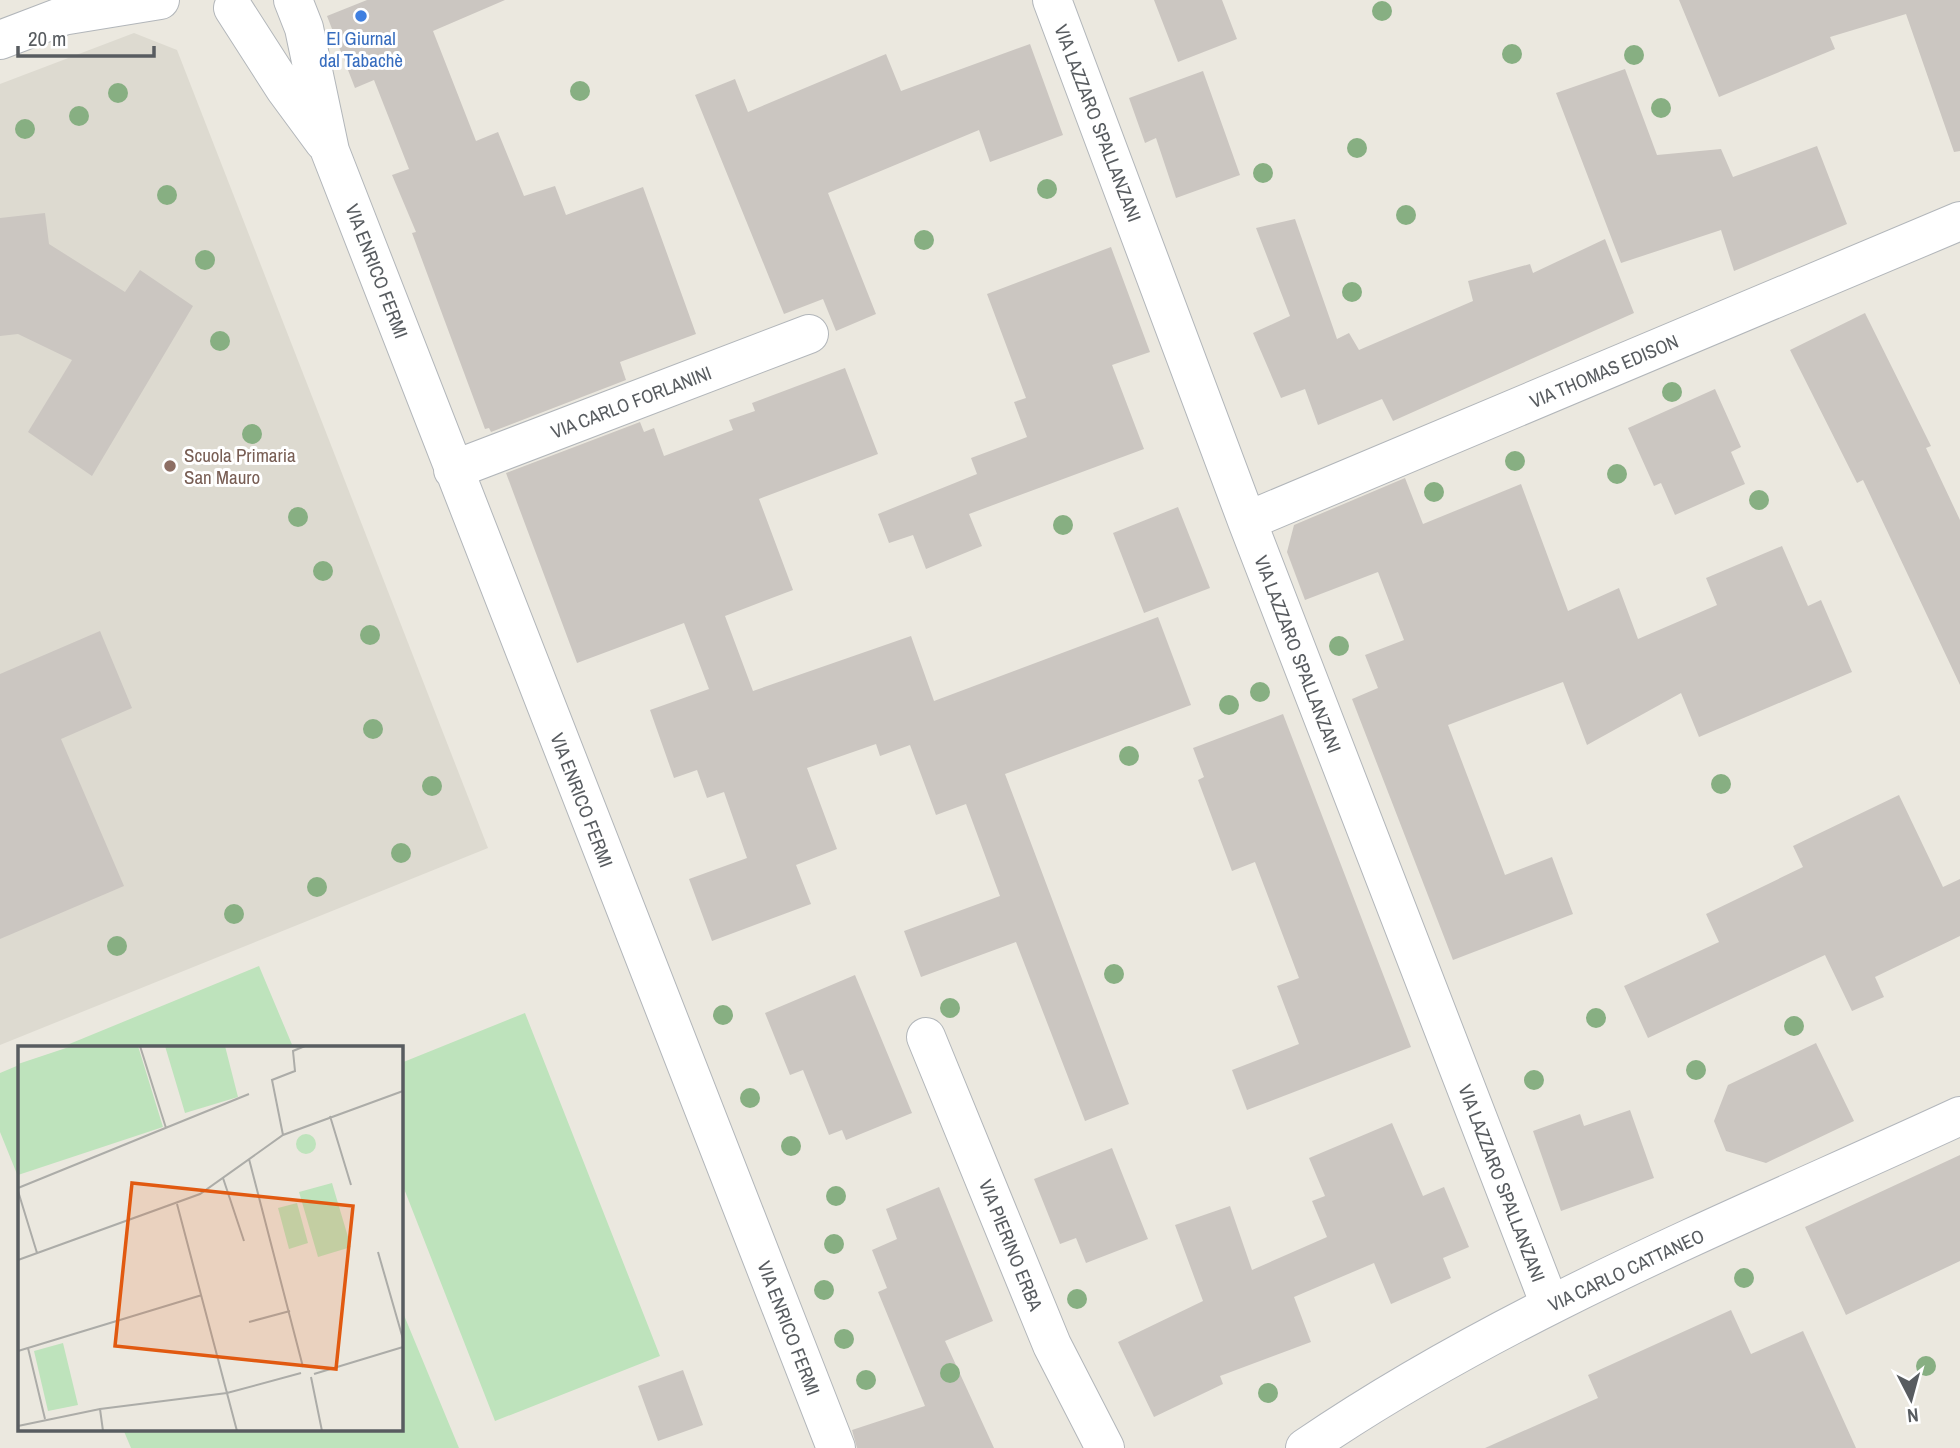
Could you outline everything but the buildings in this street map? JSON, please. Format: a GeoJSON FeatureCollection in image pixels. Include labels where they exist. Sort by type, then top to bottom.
{"type":"FeatureCollection","features":[{"type":"Feature","properties":{"kind":"street"},"geometry":{"type":"LineString","coordinates":[[0,40],[78,8],[160,0]]}},
{"type":"Feature","properties":{"kind":"street"},"geometry":{"type":"LineString","coordinates":[[225,4],[262,8],[277,0]]}},
{"type":"Feature","properties":{"kind":"street","name":"VIA ENRICO FERMI"},"geometry":{"type":"LineString","coordinates":[[293,0],[311,54],[330,151],[836,1448]]}},
{"type":"Feature","properties":{"kind":"street","name":"VIA LAZZARO SPALLANZANI"},"geometry":{"type":"LineString","coordinates":[[1052,0],[1247,522],[1550,1305]]}},
{"type":"Feature","properties":{"kind":"street","name":"VIA ENRICO FERMI"},"geometry":{"type":"LineString","coordinates":[[225,4],[330,151]]}},
{"type":"Feature","properties":{"kind":"street","name":"VIA THOMAS EDISON"},"geometry":{"type":"LineString","coordinates":[[1247,522],[1960,221]]}},
{"type":"Feature","properties":{"kind":"street","name":"VIA CARLO FORLANINI"},"geometry":{"type":"LineString","coordinates":[[453,470],[808,334]]}},
{"type":"Feature","properties":{"kind":"street","name":"VIA PIERINO ERBA"},"geometry":{"type":"LineString","coordinates":[[926,1037],[1052,1345],[1105,1448]]}},
{"type":"Feature","properties":{"kind":"street","name":"VIA CARLO CATTANEO"},"geometry":{"type":"LineString","coordinates":[[1305,1448],[1358,1412],[1550,1305],[1960,1116]]}},
{"type":"Feature","properties":{"kind":"shaded area","name":"Scuola Primaria San Mauro"},"geometry":{"type":"Polygon","coordinates":[[[134,33],[177,50],[488,848],[0,1045],[0,84],[134,33]]]}},
{"type":"Feature","properties":{"kind":"green space"},"geometry":{"type":"Polygon","coordinates":[[[259,966],[293,1046],[64,1046],[259,966]]]}},
{"type":"Feature","properties":{"kind":"green space"},"geometry":{"type":"Polygon","coordinates":[[[525,1013],[660,1356],[495,1421],[402,1184],[402,1063],[525,1013]]]}},
{"type":"Feature","properties":{"kind":"green space"},"geometry":{"type":"Polygon","coordinates":[[[18,1065],[18,1177],[0,1132],[0,1073],[18,1065]]]}},
{"type":"Feature","properties":{"kind":"green space"},"geometry":{"type":"Polygon","coordinates":[[[402,1310],[459,1448],[131,1448],[123,1430],[402,1430],[402,1310]]]}},
{"type":"Feature","properties":{"kind":"place","name":"El Giurnal dal Tabachè"},"geometry":{"type":"Point","coordinates":[361,16]}},
{"type":"Feature","properties":{"kind":"place","name":"Scuola Primaria San Mauro"},"geometry":{"type":"Point","coordinates":[170,466]}}]}
